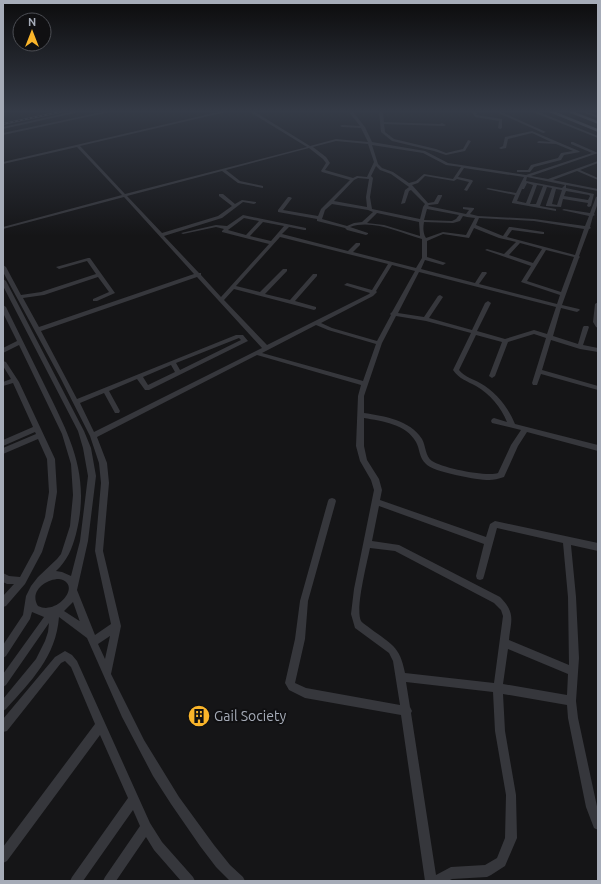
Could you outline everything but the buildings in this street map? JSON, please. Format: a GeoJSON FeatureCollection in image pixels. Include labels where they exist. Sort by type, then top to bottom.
{"type":"FeatureCollection","features":[{"type":"Feature","properties":{"kind":"street"},"geometry":{"type":"LineString","coordinates":[[11,156],[23,153]]}},
{"type":"Feature","properties":{"kind":"street"},"geometry":{"type":"LineString","coordinates":[[3,162],[40,153]]}},
{"type":"Feature","properties":{"kind":"street"},"geometry":{"type":"LineString","coordinates":[[3,162],[43,153]]}},
{"type":"Feature","properties":{"kind":"street"},"geometry":{"type":"LineString","coordinates":[[3,162],[53,153]]}},
{"type":"Feature","properties":{"kind":"street"},"geometry":{"type":"LineString","coordinates":[[85,153],[199,274],[266,348]]}},
{"type":"Feature","properties":{"kind":"street"},"geometry":{"type":"LineString","coordinates":[[3,228],[283,153]]}},
{"type":"Feature","properties":{"kind":"street"},"geometry":{"type":"LineString","coordinates":[[319,153],[326,159],[328,163],[323,171],[353,179]]}},
{"type":"Feature","properties":{"kind":"street"},"geometry":{"type":"LineString","coordinates":[[369,209],[368,197],[371,178],[369,176],[375,163],[373,153]]}},
{"type":"Feature","properties":{"kind":"street"},"geometry":{"type":"LineString","coordinates":[[426,153],[443,163],[549,181],[564,191],[591,194],[590,202],[564,191],[555,187],[526,182],[518,202],[538,206],[540,203],[559,206],[564,191]]}},
{"type":"Feature","properties":{"kind":"street"},"geometry":{"type":"LineString","coordinates":[[473,164],[520,172],[528,171],[536,164],[552,162],[561,158],[562,154],[568,153]]}},
{"type":"Feature","properties":{"kind":"street"},"geometry":{"type":"LineString","coordinates":[[554,210],[514,202],[526,176],[595,153]]}},
{"type":"Feature","properties":{"kind":"street"},"geometry":{"type":"LineString","coordinates":[[18,159],[41,156]]}},
{"type":"Feature","properties":{"kind":"street"},"geometry":{"type":"LineString","coordinates":[[549,181],[598,162]]}},
{"type":"Feature","properties":{"kind":"street"},"geometry":{"type":"LineString","coordinates":[[375,163],[420,194],[426,206],[467,216],[508,217],[589,226]]}},
{"type":"Feature","properties":{"kind":"street"},"geometry":{"type":"LineString","coordinates":[[244,164],[250,168]]}},
{"type":"Feature","properties":{"kind":"street"},"geometry":{"type":"LineString","coordinates":[[536,164],[546,169]]}},
{"type":"Feature","properties":{"kind":"street"},"geometry":{"type":"LineString","coordinates":[[403,203],[407,190],[423,175],[451,181],[456,178],[463,166]]}},
{"type":"Feature","properties":{"kind":"street"},"geometry":{"type":"LineString","coordinates":[[223,170],[239,182],[262,187]]}},
{"type":"Feature","properties":{"kind":"street"},"geometry":{"type":"LineString","coordinates":[[576,170],[598,179]]}},
{"type":"Feature","properties":{"kind":"street"},"geometry":{"type":"LineString","coordinates":[[320,218],[322,211],[353,179],[357,177],[371,178]]}},
{"type":"Feature","properties":{"kind":"street"},"geometry":{"type":"LineString","coordinates":[[456,178],[471,181],[466,190]]}},
{"type":"Feature","properties":{"kind":"street"},"geometry":{"type":"LineString","coordinates":[[528,204],[535,184]]}},
{"type":"Feature","properties":{"kind":"street"},"geometry":{"type":"LineString","coordinates":[[540,203],[545,186]]}},
{"type":"Feature","properties":{"kind":"street"},"geometry":{"type":"LineString","coordinates":[[549,205],[555,187]]}},
{"type":"Feature","properties":{"kind":"street"},"geometry":{"type":"LineString","coordinates":[[488,189],[517,194]]}},
{"type":"Feature","properties":{"kind":"street"},"geometry":{"type":"LineString","coordinates":[[564,191],[598,190]]}},
{"type":"Feature","properties":{"kind":"street"},"geometry":{"type":"LineString","coordinates":[[221,195],[235,207]]}},
{"type":"Feature","properties":{"kind":"street"},"geometry":{"type":"LineString","coordinates":[[426,206],[436,203],[440,196]]}},
{"type":"Feature","properties":{"kind":"street"},"geometry":{"type":"LineString","coordinates":[[535,384],[559,306],[578,257],[598,197]]}},
{"type":"Feature","properties":{"kind":"street"},"geometry":{"type":"LineString","coordinates":[[290,198],[280,211],[320,218],[366,234]]}},
{"type":"Feature","properties":{"kind":"street"},"geometry":{"type":"LineString","coordinates":[[163,236],[220,217],[242,201],[254,203]]}},
{"type":"Feature","properties":{"kind":"street"},"geometry":{"type":"LineString","coordinates":[[330,202],[423,221],[453,222],[458,220],[461,215]]}},
{"type":"Feature","properties":{"kind":"street"},"geometry":{"type":"LineString","coordinates":[[426,206],[423,213],[423,221],[420,230],[423,239],[424,258],[379,343],[361,396],[360,446],[364,461],[375,479],[378,490],[355,614],[358,625],[392,650],[398,660],[407,711],[431,881]]}},
{"type":"Feature","properties":{"kind":"street"},"geometry":{"type":"LineString","coordinates":[[465,208],[472,210],[467,216]]}},
{"type":"Feature","properties":{"kind":"street"},"geometry":{"type":"LineString","coordinates":[[564,210],[593,215]]}},
{"type":"Feature","properties":{"kind":"street"},"geometry":{"type":"LineString","coordinates":[[363,224],[375,212]]}},
{"type":"Feature","properties":{"kind":"street"},"geometry":{"type":"LineString","coordinates":[[222,299],[278,236],[292,214]]}},
{"type":"Feature","properties":{"kind":"street"},"geometry":{"type":"LineString","coordinates":[[272,243],[225,232],[243,216],[304,229]]}},
{"type":"Feature","properties":{"kind":"street"},"geometry":{"type":"LineString","coordinates":[[347,227],[350,224],[363,224],[394,229],[423,239],[443,233],[467,237],[474,226],[477,217]]}},
{"type":"Feature","properties":{"kind":"street"},"geometry":{"type":"LineString","coordinates":[[247,237],[262,220]]}},
{"type":"Feature","properties":{"kind":"street"},"geometry":{"type":"LineString","coordinates":[[523,230],[527,220]]}},
{"type":"Feature","properties":{"kind":"street"},"geometry":{"type":"LineString","coordinates":[[575,221],[589,226]]}},
{"type":"Feature","properties":{"kind":"street"},"geometry":{"type":"LineString","coordinates":[[163,236],[216,226],[228,228]]}},
{"type":"Feature","properties":{"kind":"street"},"geometry":{"type":"LineString","coordinates":[[474,226],[504,238],[578,257]]}},
{"type":"Feature","properties":{"kind":"street"},"geometry":{"type":"LineString","coordinates":[[504,238],[511,228],[542,233]]}},
{"type":"Feature","properties":{"kind":"street"},"geometry":{"type":"LineString","coordinates":[[278,236],[577,310]]}},
{"type":"Feature","properties":{"kind":"street"},"geometry":{"type":"LineString","coordinates":[[506,256],[519,242]]}},
{"type":"Feature","properties":{"kind":"street"},"geometry":{"type":"LineString","coordinates":[[349,253],[358,244]]}},
{"type":"Feature","properties":{"kind":"street"},"geometry":{"type":"LineString","coordinates":[[544,249],[524,282],[564,294]]}},
{"type":"Feature","properties":{"kind":"street"},"geometry":{"type":"LineString","coordinates":[[487,250],[534,265]]}},
{"type":"Feature","properties":{"kind":"street"},"geometry":{"type":"LineString","coordinates":[[424,258],[443,263]]}},
{"type":"Feature","properties":{"kind":"street"},"geometry":{"type":"LineString","coordinates":[[59,267],[86,259],[112,293],[95,300]]}},
{"type":"Feature","properties":{"kind":"street"},"geometry":{"type":"LineString","coordinates":[[93,436],[374,292],[391,263]]}},
{"type":"Feature","properties":{"kind":"street"},"geometry":{"type":"LineString","coordinates":[[3,267],[76,402],[93,436],[104,463],[105,483],[99,551],[116,626],[107,673]]}},
{"type":"Feature","properties":{"kind":"street"},"geometry":{"type":"LineString","coordinates":[[261,294],[285,270]]}},
{"type":"Feature","properties":{"kind":"street"},"geometry":{"type":"LineString","coordinates":[[476,285],[484,272]]}},
{"type":"Feature","properties":{"kind":"street"},"geometry":{"type":"LineString","coordinates":[[37,330],[199,274]]}},
{"type":"Feature","properties":{"kind":"street"},"geometry":{"type":"LineString","coordinates":[[19,297],[42,294],[99,275]]}},
{"type":"Feature","properties":{"kind":"street"},"geometry":{"type":"LineString","coordinates":[[291,302],[315,275]]}},
{"type":"Feature","properties":{"kind":"street"},"geometry":{"type":"LineString","coordinates":[[3,281],[81,431],[88,448],[92,476],[84,541],[73,589],[69,599],[54,611],[3,682]]}},
{"type":"Feature","properties":{"kind":"street"},"geometry":{"type":"LineString","coordinates":[[347,285],[374,292]]}},
{"type":"Feature","properties":{"kind":"street"},"geometry":{"type":"LineString","coordinates":[[233,287],[314,308]]}},
{"type":"Feature","properties":{"kind":"street"},"geometry":{"type":"LineString","coordinates":[[426,319],[440,297]]}},
{"type":"Feature","properties":{"kind":"street"},"geometry":{"type":"LineString","coordinates":[[488,303],[456,370],[465,380],[480,386],[502,405],[508,413],[512,426]]}},
{"type":"Feature","properties":{"kind":"street"},"geometry":{"type":"LineString","coordinates":[[598,304],[596,322],[598,326]]}},
{"type":"Feature","properties":{"kind":"street"},"geometry":{"type":"LineString","coordinates":[[3,307],[65,434],[72,452],[77,476],[75,522],[70,541],[63,558],[57,567],[34,587],[30,596],[27,616],[3,653]]}},
{"type":"Feature","properties":{"kind":"street"},"geometry":{"type":"LineString","coordinates":[[393,314],[426,319],[505,341],[531,332],[580,347],[598,350]]}},
{"type":"Feature","properties":{"kind":"street"},"geometry":{"type":"LineString","coordinates":[[316,322],[330,329],[379,343]]}},
{"type":"Feature","properties":{"kind":"street"},"geometry":{"type":"LineString","coordinates":[[580,347],[586,327]]}},
{"type":"Feature","properties":{"kind":"street"},"geometry":{"type":"LineString","coordinates":[[76,402],[238,336],[241,336],[245,341],[179,373],[149,390],[139,377]]}},
{"type":"Feature","properties":{"kind":"street"},"geometry":{"type":"LineString","coordinates":[[492,376],[505,341]]}},
{"type":"Feature","properties":{"kind":"street"},"geometry":{"type":"LineString","coordinates":[[3,351],[20,342]]}},
{"type":"Feature","properties":{"kind":"street"},"geometry":{"type":"LineString","coordinates":[[256,353],[364,384]]}},
{"type":"Feature","properties":{"kind":"street"},"geometry":{"type":"LineString","coordinates":[[3,603],[22,580],[38,552],[49,516],[53,492],[51,459],[14,380],[4,363]]}},
{"type":"Feature","properties":{"kind":"street"},"geometry":{"type":"LineString","coordinates":[[173,363],[179,373]]}},
{"type":"Feature","properties":{"kind":"street"},"geometry":{"type":"LineString","coordinates":[[539,371],[598,388]]}},
{"type":"Feature","properties":{"kind":"street"},"geometry":{"type":"LineString","coordinates":[[3,384],[14,380]]}},
{"type":"Feature","properties":{"kind":"street"},"geometry":{"type":"LineString","coordinates":[[105,390],[117,411]]}},
{"type":"Feature","properties":{"kind":"street"},"geometry":{"type":"LineString","coordinates":[[360,415],[387,420],[402,425],[418,441],[424,459],[430,464],[484,478],[498,478],[501,475],[515,445],[525,429]]}},
{"type":"Feature","properties":{"kind":"street"},"geometry":{"type":"LineString","coordinates":[[494,421],[598,448]]}},
{"type":"Feature","properties":{"kind":"street"},"geometry":{"type":"LineString","coordinates":[[3,443],[38,432]]}},
{"type":"Feature","properties":{"kind":"street"},"geometry":{"type":"LineString","coordinates":[[3,451],[38,432]]}},
{"type":"Feature","properties":{"kind":"street"},"geometry":{"type":"LineString","coordinates":[[91,485],[105,483]]}},
{"type":"Feature","properties":{"kind":"street"},"geometry":{"type":"LineString","coordinates":[[332,501],[302,614],[300,639],[290,683],[292,687],[305,693],[407,711]]}},
{"type":"Feature","properties":{"kind":"street"},"geometry":{"type":"LineString","coordinates":[[375,501],[489,542]]}},
{"type":"Feature","properties":{"kind":"street"},"geometry":{"type":"LineString","coordinates":[[480,576],[493,526],[495,524],[598,547]]}},
{"type":"Feature","properties":{"kind":"street"},"geometry":{"type":"LineString","coordinates":[[567,540],[572,597],[573,670],[571,701],[591,807],[598,824]]}},
{"type":"Feature","properties":{"kind":"street"},"geometry":{"type":"LineString","coordinates":[[367,544],[396,548],[497,600],[505,608],[506,616],[498,688],[500,731],[511,795],[512,838],[501,862],[487,871],[451,873],[437,881]]}},
{"type":"Feature","properties":{"kind":"street"},"geometry":{"type":"LineString","coordinates":[[42,580],[52,575],[62,575],[70,579],[91,638],[133,731],[175,802],[216,857],[239,881]]}},
{"type":"Feature","properties":{"kind":"street"},"geometry":{"type":"LineString","coordinates":[[3,577],[7,580],[22,580]]}},
{"type":"Feature","properties":{"kind":"street"},"geometry":{"type":"LineString","coordinates":[[30,596],[31,603],[35,609],[43,612],[54,611],[91,638]]}},
{"type":"Feature","properties":{"kind":"street"},"geometry":{"type":"LineString","coordinates":[[3,706],[30,674],[45,651],[53,632],[54,611]]}},
{"type":"Feature","properties":{"kind":"street"},"geometry":{"type":"LineString","coordinates":[[91,638],[116,626]]}},
{"type":"Feature","properties":{"kind":"street"},"geometry":{"type":"LineString","coordinates":[[503,642],[573,670]]}},
{"type":"Feature","properties":{"kind":"street"},"geometry":{"type":"LineString","coordinates":[[3,727],[58,660],[65,656],[69,658],[74,664],[100,726],[146,827],[158,846],[189,881]]}},
{"type":"Feature","properties":{"kind":"street"},"geometry":{"type":"LineString","coordinates":[[401,677],[498,688],[571,701]]}},
{"type":"Feature","properties":{"kind":"street"},"geometry":{"type":"LineString","coordinates":[[3,857],[100,726]]}},
{"type":"Feature","properties":{"kind":"street"},"geometry":{"type":"LineString","coordinates":[[76,881],[133,800]]}},
{"type":"Feature","properties":{"kind":"street"},"geometry":{"type":"LineString","coordinates":[[109,881],[146,827]]}},
{"type":"Feature","properties":{"kind":"place","name":"Gail Society"},"geometry":{"type":"Point","coordinates":[199,716]}}]}
